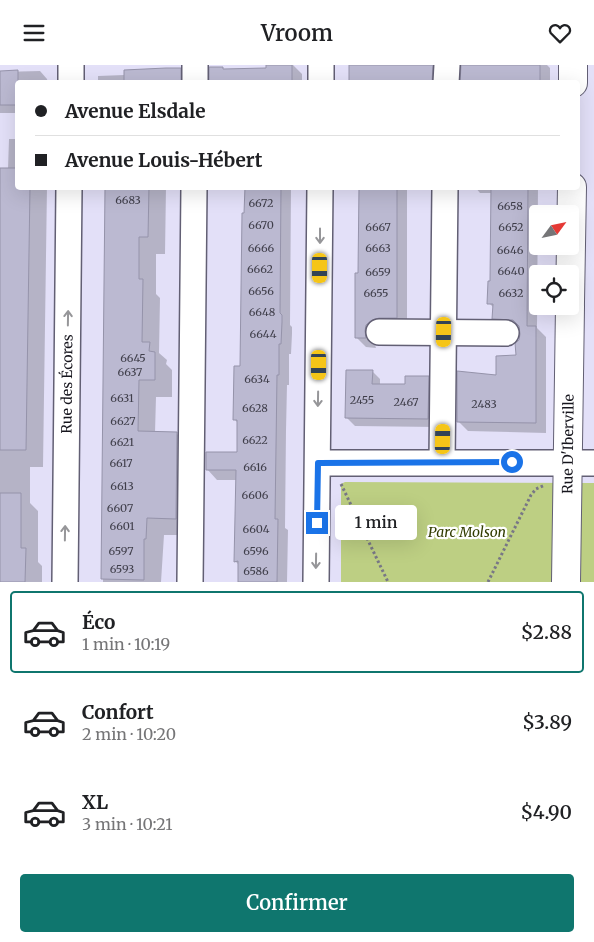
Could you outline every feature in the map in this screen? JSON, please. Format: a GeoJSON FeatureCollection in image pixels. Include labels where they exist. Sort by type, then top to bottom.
{"type":"FeatureCollection","features":[{"type":"Feature","properties":{"kind":"main road"},"geometry":{"type":"LineString","coordinates":[[573,80],[574,65]]}},
{"type":"Feature","properties":{"kind":"main road"},"geometry":{"type":"LineString","coordinates":[[571,265],[572,190]]}},
{"type":"Feature","properties":{"kind":"main road","name":"Rue D'Iberville"},"geometry":{"type":"LineString","coordinates":[[566,582],[581,462],[571,315]]}},
{"type":"Feature","properties":{"kind":"street"},"geometry":{"type":"LineString","coordinates":[[71,65],[71,80]]}},
{"type":"Feature","properties":{"kind":"street"},"geometry":{"type":"LineString","coordinates":[[195,65],[195,80]]}},
{"type":"Feature","properties":{"kind":"street"},"geometry":{"type":"LineString","coordinates":[[321,65],[321,80]]}},
{"type":"Feature","properties":{"kind":"street"},"geometry":{"type":"LineString","coordinates":[[446,80],[447,65]]}},
{"type":"Feature","properties":{"kind":"street","name":"Rue des Écores"},"geometry":{"type":"LineString","coordinates":[[65,582],[69,190]]}},
{"type":"Feature","properties":{"kind":"street"},"geometry":{"type":"LineString","coordinates":[[190,582],[194,190]]}},
{"type":"Feature","properties":{"kind":"street"},"geometry":{"type":"LineString","coordinates":[[316,582],[320,190]]}},
{"type":"Feature","properties":{"kind":"street"},"geometry":{"type":"LineString","coordinates":[[442,462],[445,190]]}},
{"type":"Feature","properties":{"kind":"street"},"geometry":{"type":"LineString","coordinates":[[378,332],[506,333]]}},
{"type":"Feature","properties":{"kind":"street"},"geometry":{"type":"LineString","coordinates":[[318,463],[581,462]]}},
{"type":"Feature","properties":{"kind":"path"},"geometry":{"type":"LineString","coordinates":[[341,484],[388,582]]}},
{"type":"Feature","properties":{"kind":"path"},"geometry":{"type":"LineString","coordinates":[[488,582],[531,495],[536,489],[545,485]]}},
{"type":"Feature","properties":{"kind":"green space","name":"Parc Molson"},"geometry":{"type":"Polygon","coordinates":[[[345,482],[594,483],[594,582],[341,582],[341,484],[345,482]]]}},
{"type":"Feature","properties":{"kind":"building"},"geometry":{"type":"Polygon","coordinates":[[[266,65],[292,65],[292,80],[209,80],[209,67],[223,67],[223,69],[266,68],[266,65]]]}},
{"type":"Feature","properties":{"kind":"building"},"geometry":{"type":"Polygon","coordinates":[[[349,65],[433,65],[432,80],[349,80],[349,65]]]}},
{"type":"Feature","properties":{"kind":"building"},"geometry":{"type":"Polygon","coordinates":[[[461,65],[540,65],[540,80],[460,80],[461,65]]]}},
{"type":"Feature","properties":{"kind":"building"},"geometry":{"type":"Polygon","coordinates":[[[181,68],[181,80],[124,80],[124,70],[181,68]]]}},
{"type":"Feature","properties":{"kind":"building"},"geometry":{"type":"Polygon","coordinates":[[[18,70],[18,80],[15,80],[15,105],[0,105],[0,71],[18,70]]]}},
{"type":"Feature","properties":{"kind":"building"},"geometry":{"type":"Polygon","coordinates":[[[0,168],[15,168],[15,190],[30,190],[26,450],[0,450],[0,168]]]}},
{"type":"Feature","properties":{"kind":"building"},"geometry":{"type":"Polygon","coordinates":[[[105,190],[149,190],[148,237],[139,237],[139,279],[143,279],[142,342],[150,342],[149,351],[155,352],[155,380],[139,380],[138,431],[177,432],[176,519],[147,518],[146,539],[144,539],[144,580],[101,579],[105,190]]]}},
{"type":"Feature","properties":{"kind":"building"},"geometry":{"type":"Polygon","coordinates":[[[245,190],[281,190],[280,313],[282,315],[282,322],[281,344],[279,344],[279,375],[277,375],[275,519],[278,519],[277,582],[238,582],[238,561],[234,562],[236,470],[206,470],[206,452],[237,452],[237,420],[233,420],[234,366],[240,366],[242,213],[244,213],[245,190]]]}},
{"type":"Feature","properties":{"kind":"building"},"geometry":{"type":"Polygon","coordinates":[[[359,190],[397,190],[397,318],[372,320],[366,325],[366,338],[355,338],[355,273],[358,273],[359,190]]]}},
{"type":"Feature","properties":{"kind":"building"},"geometry":{"type":"Polygon","coordinates":[[[491,190],[528,190],[527,326],[536,326],[536,423],[457,422],[457,371],[496,375],[496,356],[516,355],[515,343],[519,340],[519,326],[513,320],[492,319],[493,304],[487,304],[488,281],[490,281],[491,190]]]}},
{"type":"Feature","properties":{"kind":"building"},"geometry":{"type":"Polygon","coordinates":[[[346,370],[373,370],[372,384],[405,384],[405,376],[429,376],[428,419],[345,418],[346,370]]]}},
{"type":"Feature","properties":{"kind":"building"},"geometry":{"type":"Polygon","coordinates":[[[0,493],[21,493],[21,548],[26,548],[25,582],[0,582],[0,493]]]}},
{"type":"Feature","properties":{"kind":"route"},"geometry":{"type":"LineString","coordinates":[[317,523],[318,463],[512,462]]}}]}
